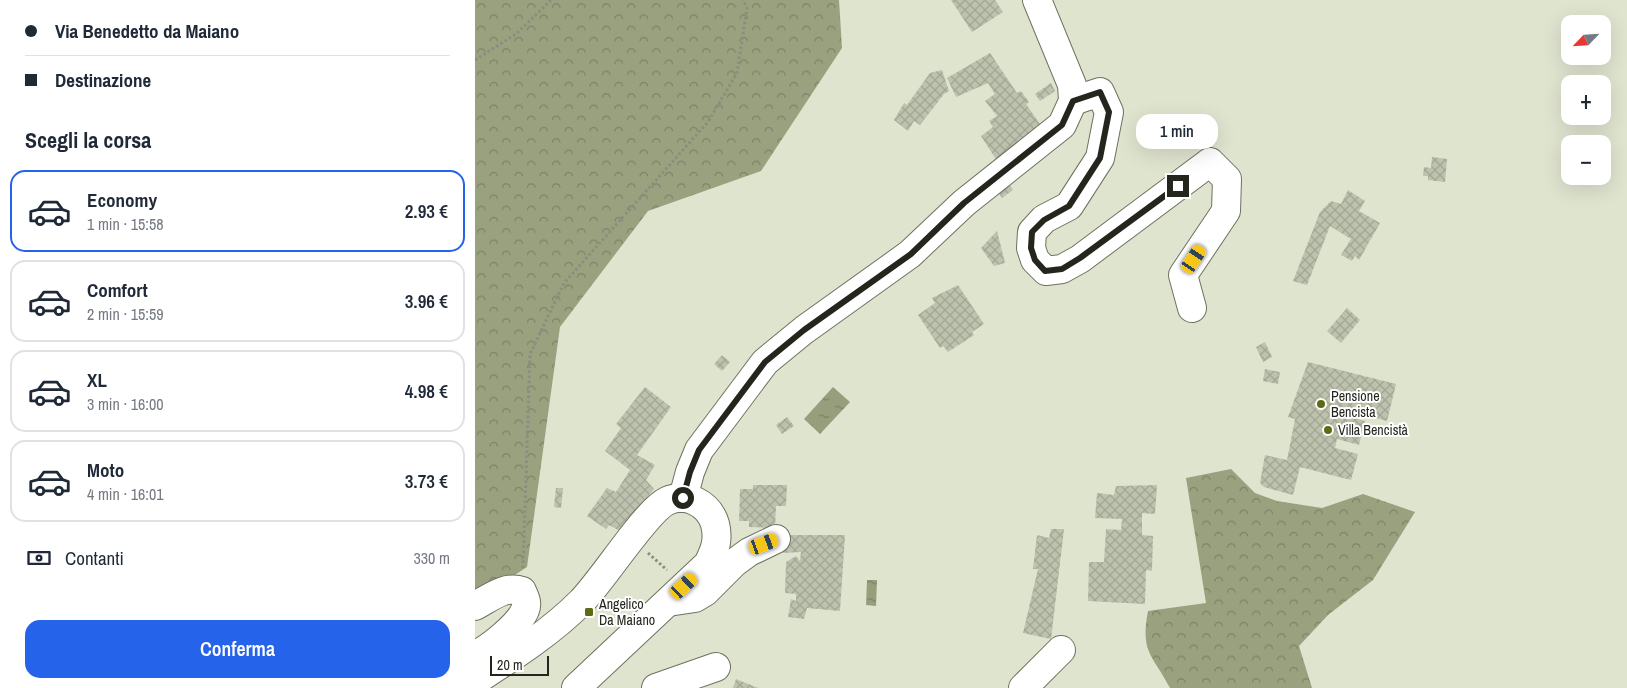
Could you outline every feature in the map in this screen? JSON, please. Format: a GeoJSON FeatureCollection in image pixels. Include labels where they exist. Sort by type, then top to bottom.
{"type":"FeatureCollection","features":[{"type":"Feature","properties":{"kind":"street"},"geometry":{"type":"LineString","coordinates":[[683,498],[690,472],[699,450],[712,430],[765,362],[804,330],[911,254],[964,203],[1062,125],[1073,101],[1072,85],[1037,0]]}},
{"type":"Feature","properties":{"kind":"street"},"geometry":{"type":"LineString","coordinates":[[1073,101],[1100,92],[1109,112],[1100,158],[1069,206],[1044,220],[1032,232],[1031,248],[1035,260],[1045,271],[1062,269],[1080,258],[1210,162],[1227,179],[1226,211],[1183,275],[1192,308]]}},
{"type":"Feature","properties":{"kind":"street"},"geometry":{"type":"LineString","coordinates":[[475,681],[532,644],[568,614],[599,583],[655,509],[670,500],[683,498],[699,502],[709,511],[718,534],[716,549],[708,564],[576,688]]}},
{"type":"Feature","properties":{"kind":"street"},"geometry":{"type":"LineString","coordinates":[[676,594],[695,598],[705,592],[734,563],[764,544],[776,539]]}},
{"type":"Feature","properties":{"kind":"street"},"geometry":{"type":"LineString","coordinates":[[475,606],[502,591],[513,588],[522,591],[526,600],[525,611],[494,643],[475,655]]}},
{"type":"Feature","properties":{"kind":"street"},"geometry":{"type":"LineString","coordinates":[[1023,688],[1061,650]]}},
{"type":"Feature","properties":{"kind":"street"},"geometry":{"type":"LineString","coordinates":[[656,688],[716,667]]}},
{"type":"Feature","properties":{"kind":"path"},"geometry":{"type":"LineString","coordinates":[[475,60],[517,34],[551,0]]}},
{"type":"Feature","properties":{"kind":"path"},"geometry":{"type":"LineString","coordinates":[[522,591],[530,354],[564,283],[708,122],[737,73],[747,8],[743,0]]}},
{"type":"Feature","properties":{"kind":"path"},"geometry":{"type":"LineString","coordinates":[[633,538],[676,594]]}},
{"type":"Feature","properties":{"kind":"green space"},"geometry":{"type":"Polygon","coordinates":[[[475,0],[839,0],[842,48],[761,171],[648,211],[560,327],[527,567],[475,601],[475,0]]]}},
{"type":"Feature","properties":{"kind":"green space"},"geometry":{"type":"Polygon","coordinates":[[[1231,469],[1255,493],[1277,501],[1322,508],[1363,494],[1415,512],[1373,580],[1328,615],[1299,646],[1312,688],[1170,688],[1147,645],[1146,625],[1148,611],[1206,603],[1186,478],[1231,469]]]}},
{"type":"Feature","properties":{"kind":"water"},"geometry":{"type":"Polygon","coordinates":[[[833,387],[850,402],[820,434],[804,419],[833,387]]]}},
{"type":"Feature","properties":{"kind":"water"},"geometry":{"type":"Polygon","coordinates":[[[867,580],[877,580],[876,606],[866,605],[867,580]]]}},
{"type":"Feature","properties":{"kind":"building"},"geometry":{"type":"Polygon","coordinates":[[[951,0],[995,0],[1003,12],[972,32],[951,0]]]}},
{"type":"Feature","properties":{"kind":"building"},"geometry":{"type":"Polygon","coordinates":[[[990,53],[1017,93],[1021,91],[1029,102],[1026,104],[1045,131],[999,164],[981,136],[993,127],[989,121],[997,116],[985,101],[995,94],[988,83],[956,97],[947,78],[990,53]]]}},
{"type":"Feature","properties":{"kind":"building"},"geometry":{"type":"Polygon","coordinates":[[[942,70],[949,91],[944,94],[920,125],[914,121],[908,131],[894,120],[904,103],[907,105],[930,73],[942,70]]]}},
{"type":"Feature","properties":{"kind":"building"},"geometry":{"type":"Polygon","coordinates":[[[1051,83],[1055,91],[1040,101],[1035,94],[1051,83]]]}},
{"type":"Feature","properties":{"kind":"building"},"geometry":{"type":"Polygon","coordinates":[[[1432,157],[1447,159],[1445,182],[1428,180],[1428,176],[1423,176],[1424,167],[1431,168],[1432,157]]]}},
{"type":"Feature","properties":{"kind":"building"},"geometry":{"type":"Polygon","coordinates":[[[1007,181],[1013,190],[1002,198],[996,189],[1007,181]]]}},
{"type":"Feature","properties":{"kind":"building"},"geometry":{"type":"Polygon","coordinates":[[[1348,190],[1365,201],[1359,211],[1380,223],[1359,260],[1355,256],[1352,261],[1341,255],[1351,239],[1330,226],[1307,285],[1293,281],[1320,212],[1331,201],[1341,204],[1348,190]]]}},
{"type":"Feature","properties":{"kind":"building"},"geometry":{"type":"Polygon","coordinates":[[[997,231],[1005,263],[994,266],[981,248],[997,231]]]}},
{"type":"Feature","properties":{"kind":"building"},"geometry":{"type":"Polygon","coordinates":[[[958,285],[984,324],[972,332],[974,335],[948,352],[943,346],[940,348],[918,315],[935,303],[932,298],[958,285]]]}},
{"type":"Feature","properties":{"kind":"building"},"geometry":{"type":"Polygon","coordinates":[[[1347,308],[1360,320],[1341,343],[1327,331],[1347,308]]]}},
{"type":"Feature","properties":{"kind":"building"},"geometry":{"type":"Polygon","coordinates":[[[1265,342],[1272,357],[1263,362],[1256,347],[1265,342]]]}},
{"type":"Feature","properties":{"kind":"building"},"geometry":{"type":"Polygon","coordinates":[[[722,355],[730,362],[722,371],[714,364],[722,355]]]}},
{"type":"Feature","properties":{"kind":"building","name":"Villa Bencistà"},"geometry":{"type":"Polygon","coordinates":[[[1308,362],[1396,384],[1387,421],[1348,411],[1347,416],[1365,421],[1359,445],[1337,439],[1335,448],[1358,454],[1351,480],[1300,467],[1293,495],[1264,487],[1260,483],[1265,455],[1287,460],[1295,419],[1288,417],[1308,362]]]}},
{"type":"Feature","properties":{"kind":"building"},"geometry":{"type":"Polygon","coordinates":[[[1265,369],[1280,372],[1278,384],[1263,381],[1265,369]]]}},
{"type":"Feature","properties":{"kind":"building"},"geometry":{"type":"Polygon","coordinates":[[[645,387],[671,407],[637,455],[655,465],[646,480],[654,489],[620,531],[609,525],[606,529],[587,516],[607,488],[616,492],[630,470],[605,451],[621,428],[616,424],[645,387]]]}},
{"type":"Feature","properties":{"kind":"building"},"geometry":{"type":"Polygon","coordinates":[[[787,417],[794,426],[782,434],[776,425],[787,417]]]}},
{"type":"Feature","properties":{"kind":"building"},"geometry":{"type":"Polygon","coordinates":[[[753,485],[787,485],[786,506],[776,506],[775,528],[749,527],[749,521],[739,521],[740,489],[753,489],[753,485]]]}},
{"type":"Feature","properties":{"kind":"building"},"geometry":{"type":"Polygon","coordinates":[[[1157,485],[1155,514],[1142,513],[1142,535],[1153,536],[1152,571],[1146,570],[1145,604],[1088,601],[1089,562],[1104,562],[1106,529],[1121,530],[1122,519],[1095,518],[1097,493],[1114,495],[1116,486],[1157,485]]]}},
{"type":"Feature","properties":{"kind":"building"},"geometry":{"type":"Polygon","coordinates":[[[556,488],[563,488],[561,508],[554,507],[556,488]]]}},
{"type":"Feature","properties":{"kind":"building"},"geometry":{"type":"Polygon","coordinates":[[[1051,529],[1064,529],[1051,639],[1023,633],[1038,569],[1033,569],[1037,535],[1049,538],[1051,529]]]}},
{"type":"Feature","properties":{"kind":"building"},"geometry":{"type":"Polygon","coordinates":[[[784,535],[845,535],[840,611],[807,608],[804,619],[788,617],[791,599],[796,601],[796,594],[785,593],[786,562],[796,556],[800,561],[801,552],[783,553],[784,535]]]}},
{"type":"Feature","properties":{"kind":"building"},"geometry":{"type":"Polygon","coordinates":[[[736,679],[758,688],[733,688],[736,679]]]}},
{"type":"Feature","properties":{"kind":"place","name":"Pensione Bencista"},"geometry":{"type":"Point","coordinates":[1321,404]}},
{"type":"Feature","properties":{"kind":"place","name":"Villa Bencistà"},"geometry":{"type":"Point","coordinates":[1328,430]}},
{"type":"Feature","properties":{"kind":"place","name":"Angelico Da Maiano"},"geometry":{"type":"Point","coordinates":[589,612]}},
{"type":"Feature","properties":{"kind":"route"},"geometry":{"type":"LineString","coordinates":[[683,498],[690,472],[699,450],[712,430],[765,362],[804,330],[911,254],[964,203],[1062,125],[1073,101],[1100,92],[1109,112],[1100,158],[1069,206],[1044,220],[1032,232],[1031,248],[1035,260],[1045,271],[1062,269],[1080,258],[1178,186]]}}]}
